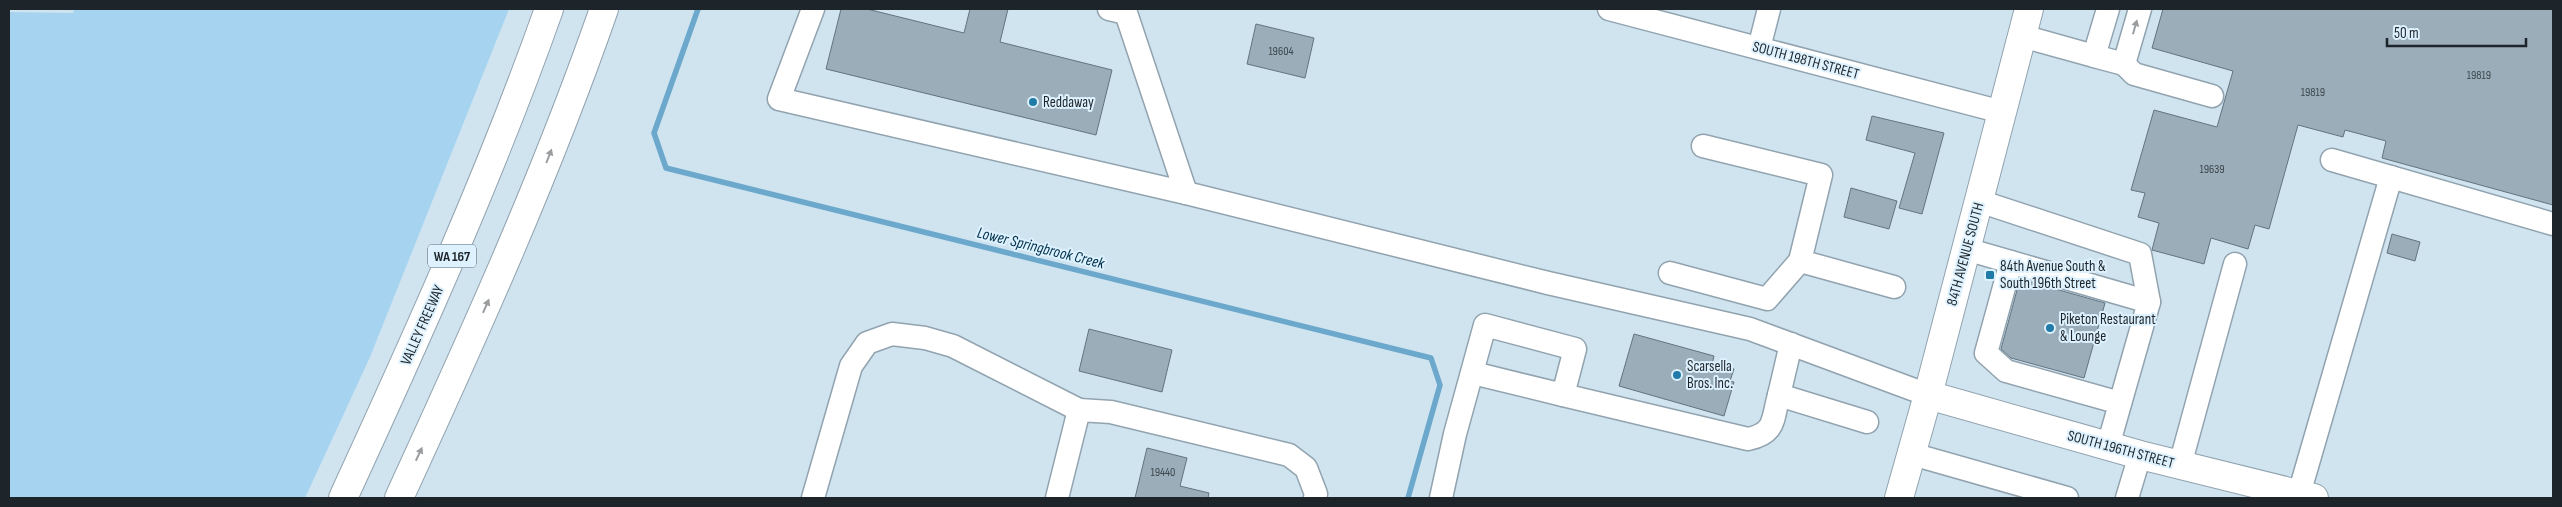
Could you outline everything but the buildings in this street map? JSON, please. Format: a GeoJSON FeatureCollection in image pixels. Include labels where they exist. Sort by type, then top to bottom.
{"type":"FeatureCollection","features":[{"type":"Feature","properties":{"kind":"main road","name":"VALLEY FREEWAY"},"geometry":{"type":"LineString","coordinates":[[343,498],[418,336],[479,191],[549,9]]}},
{"type":"Feature","properties":{"kind":"main road"},"geometry":{"type":"LineString","coordinates":[[360,498],[485,218],[564,9]]}},
{"type":"Feature","properties":{"kind":"main road"},"geometry":{"type":"LineString","coordinates":[[399,498],[500,276],[547,161],[604,9]]}},
{"type":"Feature","properties":{"kind":"main road","name":"84TH AVENUE SOUTH"},"geometry":{"type":"LineString","coordinates":[[1899,498],[1928,396],[2029,9]]}},
{"type":"Feature","properties":{"kind":"main road","name":"SOUTH 196TH STREET"},"geometry":{"type":"LineString","coordinates":[[1928,396],[2297,496]]}},
{"type":"Feature","properties":{"kind":"street"},"geometry":{"type":"LineString","coordinates":[[813,9],[779,99],[1186,193],[1548,283],[1750,329],[1928,396]]}},
{"type":"Feature","properties":{"kind":"street"},"geometry":{"type":"LineString","coordinates":[[1109,9],[1126,13],[1186,193]]}},
{"type":"Feature","properties":{"kind":"street","name":"SOUTH 198TH STREET"},"geometry":{"type":"LineString","coordinates":[[1609,9],[2002,112]]}},
{"type":"Feature","properties":{"kind":"street"},"geometry":{"type":"LineString","coordinates":[[1759,48],[1769,9]]}},
{"type":"Feature","properties":{"kind":"street"},"geometry":{"type":"LineString","coordinates":[[2094,56],[2108,9]]}},
{"type":"Feature","properties":{"kind":"street"},"geometry":{"type":"LineString","coordinates":[[2124,64],[2140,9]]}},
{"type":"Feature","properties":{"kind":"street"},"geometry":{"type":"LineString","coordinates":[[2022,36],[2124,64],[2134,74],[2212,96]]}},
{"type":"Feature","properties":{"kind":"street"},"geometry":{"type":"LineString","coordinates":[[1670,274],[1767,299],[1800,261],[1821,175],[1704,146]]}},
{"type":"Feature","properties":{"kind":"street"},"geometry":{"type":"LineString","coordinates":[[2332,160],[2553,224]]}},
{"type":"Feature","properties":{"kind":"street"},"geometry":{"type":"LineString","coordinates":[[2297,496],[2391,177]]}},
{"type":"Feature","properties":{"kind":"street"},"geometry":{"type":"LineString","coordinates":[[1979,201],[2140,254],[2148,302],[2108,446]]}},
{"type":"Feature","properties":{"kind":"street"},"geometry":{"type":"LineString","coordinates":[[1966,249],[2148,302]]}},
{"type":"Feature","properties":{"kind":"street"},"geometry":{"type":"LineString","coordinates":[[1800,261],[1894,287]]}},
{"type":"Feature","properties":{"kind":"street"},"geometry":{"type":"LineString","coordinates":[[2011,262],[1986,353],[2006,371],[2120,403]]}},
{"type":"Feature","properties":{"kind":"street"},"geometry":{"type":"LineString","coordinates":[[2180,465],[2235,264]]}},
{"type":"Feature","properties":{"kind":"street"},"geometry":{"type":"LineString","coordinates":[[1697,316],[1706,283]]}},
{"type":"Feature","properties":{"kind":"street"},"geometry":{"type":"LineString","coordinates":[[1441,498],[1485,325],[1575,349],[1564,395]]}},
{"type":"Feature","properties":{"kind":"street"},"geometry":{"type":"LineString","coordinates":[[813,498],[851,366],[867,343],[892,334],[925,338],[953,346],[1079,410],[1111,412],[1289,455],[1306,468],[1316,494],[1315,498]]}},
{"type":"Feature","properties":{"kind":"street"},"geometry":{"type":"LineString","coordinates":[[1472,373],[1748,439],[1762,436],[1769,431],[1791,344]]}},
{"type":"Feature","properties":{"kind":"street"},"geometry":{"type":"LineString","coordinates":[[1779,395],[1867,422]]}},
{"type":"Feature","properties":{"kind":"street"},"geometry":{"type":"LineString","coordinates":[[1057,498],[1079,410]]}},
{"type":"Feature","properties":{"kind":"street"},"geometry":{"type":"LineString","coordinates":[[1912,454],[2067,498]]}},
{"type":"Feature","properties":{"kind":"street"},"geometry":{"type":"LineString","coordinates":[[2127,498],[2140,455]]}},
{"type":"Feature","properties":{"kind":"shaded area"},"geometry":{"type":"Polygon","coordinates":[[[74,9],[509,9],[370,357],[305,498],[9,498],[9,12],[73,13],[74,9]]]}},
{"type":"Feature","properties":{"kind":"waterway","name":"Lower Springbrook Creek"},"geometry":{"type":"LineString","coordinates":[[698,9],[654,133],[666,168],[1431,358],[1440,385],[1408,498]]}},
{"type":"Feature","properties":{"kind":"place","name":"Reddaway"},"geometry":{"type":"Point","coordinates":[1033,102]}},
{"type":"Feature","properties":{"kind":"place","name":"84th Avenue South & South 196th Street"},"geometry":{"type":"Point","coordinates":[1990,275]}},
{"type":"Feature","properties":{"kind":"place","name":"Piketon Restaurant & Lounge"},"geometry":{"type":"Point","coordinates":[2050,328]}},
{"type":"Feature","properties":{"kind":"place","name":"Scarsella Bros. Inc."},"geometry":{"type":"Point","coordinates":[1677,375]}}]}
